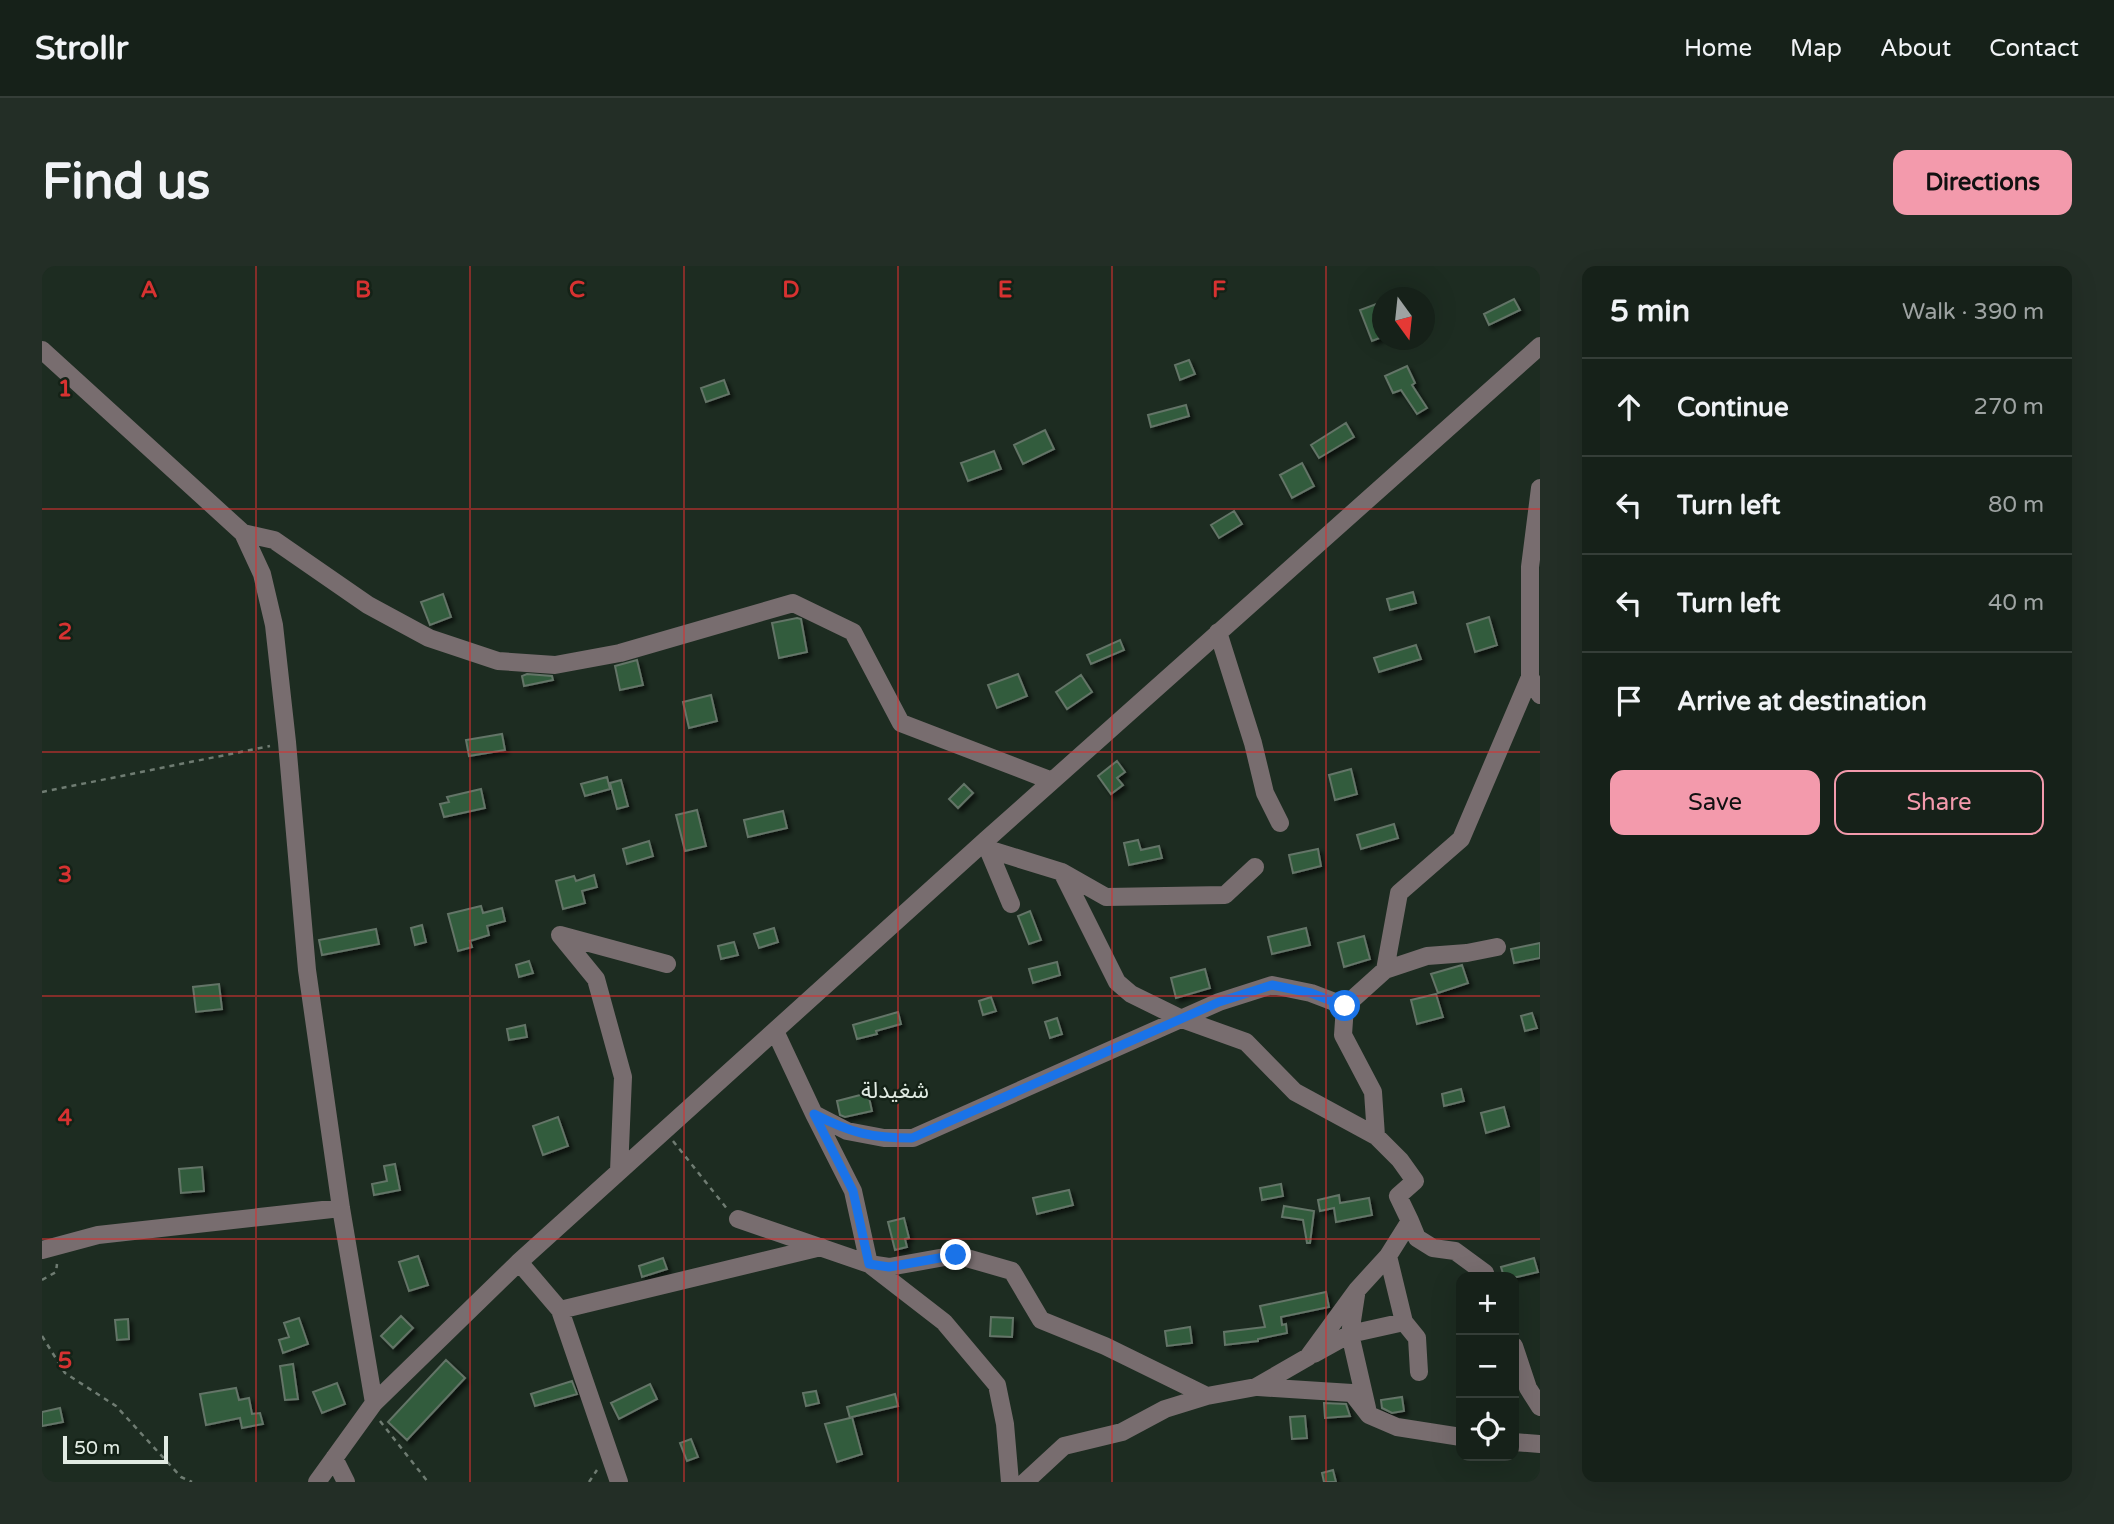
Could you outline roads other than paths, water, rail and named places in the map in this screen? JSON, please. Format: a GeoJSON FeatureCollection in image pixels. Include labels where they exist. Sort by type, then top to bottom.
{"type":"FeatureCollection","features":[{"type":"Feature","properties":{"kind":"street"},"geometry":{"type":"LineString","coordinates":[[317,1482],[372,1406],[519,1262],[987,844],[1052,781],[1218,632],[1540,346]]}},
{"type":"Feature","properties":{"kind":"street"},"geometry":{"type":"LineString","coordinates":[[42,350],[243,533],[262,574],[274,625],[307,970],[372,1406]]}},
{"type":"Feature","properties":{"kind":"street"},"geometry":{"type":"LineString","coordinates":[[1385,970],[1399,893],[1461,839],[1530,677],[1530,567],[1540,488]]}},
{"type":"Feature","properties":{"kind":"street"},"geometry":{"type":"LineString","coordinates":[[243,533],[274,540],[368,605],[429,638],[498,661],[555,665],[620,653],[793,603],[853,632],[901,723],[1052,781]]}},
{"type":"Feature","properties":{"kind":"street"},"geometry":{"type":"LineString","coordinates":[[1218,632],[1254,743],[1265,793],[1280,823]]}},
{"type":"Feature","properties":{"kind":"street"},"geometry":{"type":"LineString","coordinates":[[1530,677],[1540,695]]}},
{"type":"Feature","properties":{"kind":"street"},"geometry":{"type":"LineString","coordinates":[[987,844],[1062,872],[1106,897],[1225,895],[1255,867]]}},
{"type":"Feature","properties":{"kind":"street"},"geometry":{"type":"LineString","coordinates":[[987,844],[1010,904]]}},
{"type":"Feature","properties":{"kind":"street"},"geometry":{"type":"LineString","coordinates":[[1062,872],[1117,982],[1130,994],[1182,1019],[1246,1042],[1295,1092],[1376,1136],[1400,1160],[1415,1181],[1398,1196],[1417,1238],[1433,1248],[1455,1251],[1484,1272]]}},
{"type":"Feature","properties":{"kind":"street"},"geometry":{"type":"LineString","coordinates":[[619,1171],[623,1077],[596,979],[559,935],[667,964]]}},
{"type":"Feature","properties":{"kind":"street"},"geometry":{"type":"LineString","coordinates":[[1376,1136],[1373,1092],[1343,1035],[1345,1006],[1385,970],[1427,956],[1467,953],[1497,947]]}},
{"type":"Feature","properties":{"kind":"street"},"geometry":{"type":"LineString","coordinates":[[814,1114],[847,1131],[884,1138],[912,1138],[1219,1002],[1272,985],[1311,993],[1345,1006]]}},
{"type":"Feature","properties":{"kind":"street"},"geometry":{"type":"LineString","coordinates":[[775,1031],[853,1191],[869,1264],[944,1322],[997,1385],[1005,1424],[1010,1482]]}},
{"type":"Feature","properties":{"kind":"street"},"geometry":{"type":"LineString","coordinates":[[50,1248],[98,1235],[341,1208]]}},
{"type":"Feature","properties":{"kind":"street"},"geometry":{"type":"LineString","coordinates":[[738,1219],[869,1264],[889,1267],[956,1255],[1012,1271],[1041,1320],[1105,1346],[1207,1396]]}},
{"type":"Feature","properties":{"kind":"street"},"geometry":{"type":"LineString","coordinates":[[1308,1357],[1357,1290],[1388,1256],[1410,1221]]}},
{"type":"Feature","properties":{"kind":"street"},"geometry":{"type":"LineString","coordinates":[[560,1310],[821,1247]]}},
{"type":"Feature","properties":{"kind":"street"},"geometry":{"type":"LineString","coordinates":[[1388,1256],[1404,1322],[1417,1338],[1419,1372]]}},
{"type":"Feature","properties":{"kind":"street"},"geometry":{"type":"LineString","coordinates":[[519,1262],[560,1310],[619,1482]]}},
{"type":"Feature","properties":{"kind":"street"},"geometry":{"type":"LineString","coordinates":[[1357,1290],[1350,1334],[1369,1415]]}},
{"type":"Feature","properties":{"kind":"street"},"geometry":{"type":"LineString","coordinates":[[1256,1387],[1350,1334],[1404,1322]]}},
{"type":"Feature","properties":{"kind":"street"},"geometry":{"type":"LineString","coordinates":[[1519,1361],[1528,1388],[1540,1407]]}},
{"type":"Feature","properties":{"kind":"street"},"geometry":{"type":"LineString","coordinates":[[1025,1482],[1064,1446],[1122,1432],[1165,1409],[1207,1396],[1256,1387],[1352,1394],[1369,1415],[1397,1427],[1456,1436]]}},
{"type":"Feature","properties":{"kind":"street"},"geometry":{"type":"LineString","coordinates":[[1519,1443],[1540,1444]]}},
{"type":"Feature","properties":{"kind":"street"},"geometry":{"type":"LineString","coordinates":[[334,1458],[346,1482]]}},
{"type":"Feature","properties":{"kind":"district","name":"شغيدلة"},"geometry":{"type":"Point","coordinates":[895,1091]}}]}
